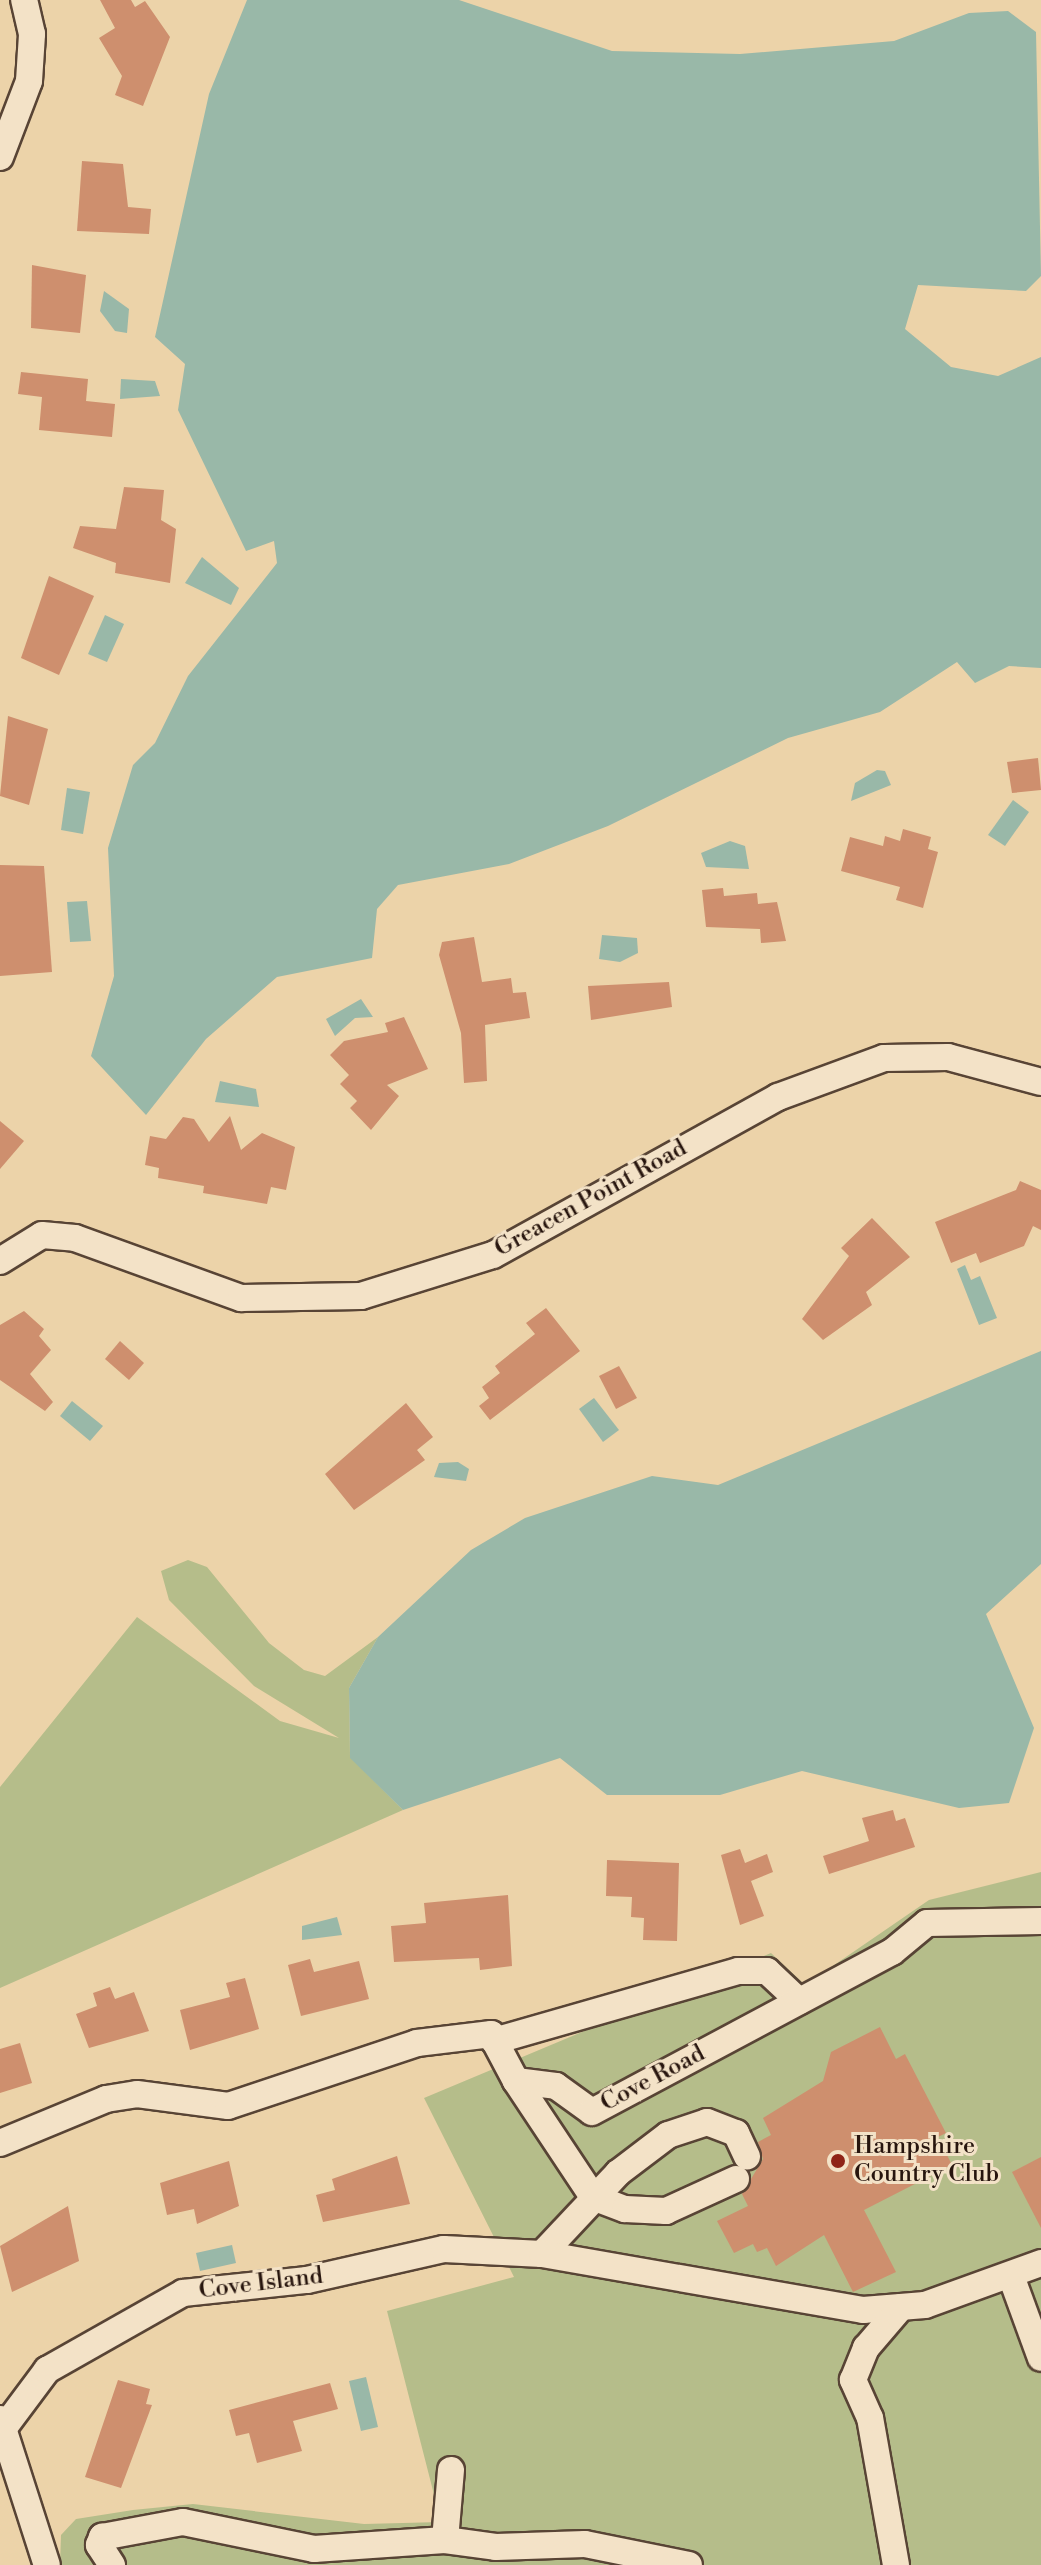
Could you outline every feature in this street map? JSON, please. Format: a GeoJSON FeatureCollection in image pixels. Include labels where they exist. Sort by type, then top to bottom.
{"type":"FeatureCollection","features":[{"type":"Feature","properties":{"kind":"street"},"geometry":{"type":"LineString","coordinates":[[0,157],[29,81],[32,34],[24,0]]}},
{"type":"Feature","properties":{"kind":"street","name":"Greacen Point Road"},"geometry":{"type":"LineString","coordinates":[[0,1261],[42,1235],[75,1238],[241,1298],[361,1296],[493,1255],[778,1097],[884,1058],[948,1057],[1041,1082]]}},
{"type":"Feature","properties":{"kind":"street","name":"Cove Road"},"geometry":{"type":"LineString","coordinates":[[516,2081],[556,2086],[592,2112],[892,1952],[927,1923],[1041,1921]]}},
{"type":"Feature","properties":{"kind":"street"},"geometry":{"type":"LineString","coordinates":[[494,2041],[738,1971],[767,1971],[799,2001]]}},
{"type":"Feature","properties":{"kind":"street"},"geometry":{"type":"LineString","coordinates":[[0,2143],[106,2099],[137,2094],[228,2106],[417,2043],[491,2034],[516,2081],[593,2197],[625,2209],[666,2211],[742,2168],[736,2133],[707,2122],[668,2135],[593,2197],[530,2254]]}},
{"type":"Feature","properties":{"kind":"street","name":"Cove Island"},"geometry":{"type":"LineString","coordinates":[[2,2424],[47,2370],[183,2293],[307,2280],[444,2249],[530,2254]]}},
{"type":"Feature","properties":{"kind":"street"},"geometry":{"type":"LineString","coordinates":[[530,2254],[863,2310],[901,2307],[1011,2276],[1041,2263]]}},
{"type":"Feature","properties":{"kind":"street"},"geometry":{"type":"LineString","coordinates":[[1011,2276],[1041,2358]]}},
{"type":"Feature","properties":{"kind":"street"},"geometry":{"type":"LineString","coordinates":[[896,2565],[881,2467],[853,2380],[866,2348],[901,2307]]}},
{"type":"Feature","properties":{"kind":"street"},"geometry":{"type":"LineString","coordinates":[[2,2424],[47,2565]]}},
{"type":"Feature","properties":{"kind":"street"},"geometry":{"type":"LineString","coordinates":[[445,2540],[451,2470]]}},
{"type":"Feature","properties":{"kind":"street"},"geometry":{"type":"LineString","coordinates":[[112,2565],[99,2545],[102,2537],[183,2522],[299,2548],[445,2540],[496,2547],[585,2544],[689,2565]]}},
{"type":"Feature","properties":{"kind":"green space"},"geometry":{"type":"Polygon","coordinates":[[[188,1560],[207,1567],[269,1643],[304,1670],[325,1676],[378,1637],[349,1688],[350,1757],[403,1810],[0,1988],[0,1787],[137,1617],[280,1721],[339,1738],[254,1686],[169,1600],[161,1571],[188,1560]]]}},
{"type":"Feature","properties":{"kind":"green space","name":"Hampshire Country Club"},"geometry":{"type":"Polygon","coordinates":[[[1041,1872],[1041,2565],[60,2565],[61,2535],[76,2519],[133,2510],[193,2504],[364,2524],[441,2522],[387,2311],[514,2277],[424,2098],[771,1953],[805,1985],[929,1900],[1041,1872]]]}},
{"type":"Feature","properties":{"kind":"shaded area"},"geometry":{"type":"Polygon","coordinates":[[[247,0],[459,0],[612,51],[740,54],[894,41],[969,13],[1008,11],[1036,32],[1041,276],[1026,291],[918,285],[905,329],[951,367],[998,376],[1041,357],[1041,668],[1009,666],[975,683],[957,662],[880,712],[788,738],[608,826],[509,864],[398,885],[377,909],[372,958],[277,977],[206,1039],[146,1115],[91,1056],[114,976],[108,848],[133,765],[155,743],[188,676],[277,563],[274,541],[246,551],[178,410],[185,364],[155,337],[209,94],[247,0]]]}},
{"type":"Feature","properties":{"kind":"shaded area"},"geometry":{"type":"Polygon","coordinates":[[[104,291],[129,309],[127,333],[115,331],[100,311],[104,291]]]}},
{"type":"Feature","properties":{"kind":"shaded area"},"geometry":{"type":"Polygon","coordinates":[[[121,379],[155,381],[160,396],[120,399],[121,379]]]}},
{"type":"Feature","properties":{"kind":"shaded area"},"geometry":{"type":"Polygon","coordinates":[[[202,557],[239,588],[231,605],[185,583],[202,557]]]}},
{"type":"Feature","properties":{"kind":"shaded area"},"geometry":{"type":"Polygon","coordinates":[[[105,615],[124,624],[107,662],[88,654],[105,615]]]}},
{"type":"Feature","properties":{"kind":"shaded area"},"geometry":{"type":"Polygon","coordinates":[[[877,770],[885,771],[891,785],[851,801],[855,783],[877,770]]]}},
{"type":"Feature","properties":{"kind":"shaded area"},"geometry":{"type":"Polygon","coordinates":[[[67,788],[90,792],[83,834],[61,830],[67,788]]]}},
{"type":"Feature","properties":{"kind":"shaded area"},"geometry":{"type":"Polygon","coordinates":[[[1013,800],[1029,812],[1005,846],[988,835],[1013,800]]]}},
{"type":"Feature","properties":{"kind":"shaded area"},"geometry":{"type":"Polygon","coordinates":[[[730,841],[745,846],[749,869],[706,867],[701,853],[730,841]]]}},
{"type":"Feature","properties":{"kind":"shaded area"},"geometry":{"type":"Polygon","coordinates":[[[87,901],[91,941],[70,942],[67,902],[87,901]]]}},
{"type":"Feature","properties":{"kind":"shaded area"},"geometry":{"type":"Polygon","coordinates":[[[602,935],[637,938],[638,953],[620,962],[599,959],[602,935]]]}},
{"type":"Feature","properties":{"kind":"shaded area"},"geometry":{"type":"Polygon","coordinates":[[[361,999],[373,1017],[355,1018],[335,1036],[326,1019],[361,999]]]}},
{"type":"Feature","properties":{"kind":"shaded area"},"geometry":{"type":"Polygon","coordinates":[[[220,1081],[256,1089],[259,1107],[215,1102],[220,1081]]]}},
{"type":"Feature","properties":{"kind":"shaded area"},"geometry":{"type":"Polygon","coordinates":[[[965,1265],[971,1280],[980,1276],[997,1318],[979,1325],[957,1269],[965,1265]]]}},
{"type":"Feature","properties":{"kind":"shaded area"},"geometry":{"type":"Polygon","coordinates":[[[1041,1351],[1041,1564],[986,1614],[1034,1728],[1009,1803],[959,1808],[802,1771],[720,1795],[607,1795],[560,1758],[403,1810],[350,1758],[349,1688],[378,1637],[471,1550],[525,1518],[652,1476],[718,1485],[1041,1351]]]}},
{"type":"Feature","properties":{"kind":"shaded area"},"geometry":{"type":"Polygon","coordinates":[[[594,1398],[619,1430],[603,1442],[579,1409],[594,1398]]]}},
{"type":"Feature","properties":{"kind":"shaded area"},"geometry":{"type":"Polygon","coordinates":[[[72,1401],[103,1426],[90,1441],[60,1416],[72,1401]]]}},
{"type":"Feature","properties":{"kind":"shaded area"},"geometry":{"type":"Polygon","coordinates":[[[458,1462],[469,1469],[466,1481],[434,1477],[439,1463],[458,1462]]]}},
{"type":"Feature","properties":{"kind":"shaded area"},"geometry":{"type":"Polygon","coordinates":[[[337,1917],[342,1935],[302,1940],[302,1926],[337,1917]]]}},
{"type":"Feature","properties":{"kind":"shaded area"},"geometry":{"type":"Polygon","coordinates":[[[232,2245],[236,2263],[200,2271],[196,2253],[232,2245]]]}},
{"type":"Feature","properties":{"kind":"shaded area"},"geometry":{"type":"Polygon","coordinates":[[[366,2377],[378,2427],[361,2431],[349,2381],[366,2377]]]}},
{"type":"Feature","properties":{"kind":"building"},"geometry":{"type":"Polygon","coordinates":[[[100,0],[131,0],[135,7],[145,1],[170,37],[143,106],[115,95],[122,76],[99,38],[115,28],[100,0]]]}},
{"type":"Feature","properties":{"kind":"building"},"geometry":{"type":"Polygon","coordinates":[[[82,161],[123,164],[128,207],[151,209],[149,234],[77,231],[82,161]]]}},
{"type":"Feature","properties":{"kind":"building"},"geometry":{"type":"Polygon","coordinates":[[[32,265],[86,275],[80,333],[31,328],[32,265]]]}},
{"type":"Feature","properties":{"kind":"building"},"geometry":{"type":"Polygon","coordinates":[[[21,372],[88,379],[86,401],[115,404],[112,437],[39,430],[42,397],[18,394],[21,372]]]}},
{"type":"Feature","properties":{"kind":"building"},"geometry":{"type":"Polygon","coordinates":[[[124,487],[164,490],[161,520],[176,529],[170,583],[115,573],[116,563],[73,548],[80,526],[116,529],[124,487]]]}},
{"type":"Feature","properties":{"kind":"building"},"geometry":{"type":"Polygon","coordinates":[[[49,576],[94,596],[59,675],[21,658],[49,576]]]}},
{"type":"Feature","properties":{"kind":"building"},"geometry":{"type":"Polygon","coordinates":[[[8,716],[48,729],[29,805],[0,796],[8,716]]]}},
{"type":"Feature","properties":{"kind":"building"},"geometry":{"type":"Polygon","coordinates":[[[1038,758],[1041,790],[1012,793],[1007,762],[1038,758]]]}},
{"type":"Feature","properties":{"kind":"building"},"geometry":{"type":"Polygon","coordinates":[[[903,829],[931,837],[928,849],[938,852],[923,908],[896,900],[900,887],[841,871],[850,837],[883,846],[885,836],[900,841],[903,829]]]}},
{"type":"Feature","properties":{"kind":"building"},"geometry":{"type":"Polygon","coordinates":[[[0,865],[44,866],[52,972],[0,976],[0,865]]]}},
{"type":"Feature","properties":{"kind":"building"},"geometry":{"type":"Polygon","coordinates":[[[723,888],[724,896],[757,893],[758,904],[777,902],[786,941],[761,943],[760,929],[706,927],[702,890],[723,888]]]}},
{"type":"Feature","properties":{"kind":"building"},"geometry":{"type":"Polygon","coordinates":[[[474,937],[482,982],[511,978],[513,993],[526,992],[530,1018],[485,1025],[487,1081],[464,1083],[461,1033],[439,955],[442,942],[474,937]]]}},
{"type":"Feature","properties":{"kind":"building"},"geometry":{"type":"Polygon","coordinates":[[[669,982],[672,1007],[591,1020],[588,986],[669,982]]]}},
{"type":"Feature","properties":{"kind":"building"},"geometry":{"type":"Polygon","coordinates":[[[404,1017],[428,1069],[387,1085],[399,1096],[371,1130],[350,1108],[357,1101],[340,1084],[349,1075],[330,1055],[344,1041],[388,1032],[385,1023],[404,1017]]]}},
{"type":"Feature","properties":{"kind":"building"},"geometry":{"type":"Polygon","coordinates":[[[230,1116],[241,1150],[262,1133],[295,1147],[286,1190],[271,1187],[267,1204],[203,1193],[204,1186],[158,1178],[159,1168],[145,1165],[150,1136],[166,1139],[183,1117],[194,1119],[209,1142],[230,1116]]]}},
{"type":"Feature","properties":{"kind":"building"},"geometry":{"type":"Polygon","coordinates":[[[0,1121],[24,1141],[0,1169],[0,1121]]]}},
{"type":"Feature","properties":{"kind":"building"},"geometry":{"type":"Polygon","coordinates":[[[1020,1181],[1041,1190],[1041,1230],[1033,1226],[1024,1246],[980,1263],[976,1253],[951,1263],[935,1222],[1016,1190],[1020,1181]]]}},
{"type":"Feature","properties":{"kind":"building"},"geometry":{"type":"Polygon","coordinates":[[[872,1218],[910,1257],[866,1292],[872,1305],[823,1340],[802,1319],[849,1256],[841,1248],[872,1218]]]}},
{"type":"Feature","properties":{"kind":"building"},"geometry":{"type":"Polygon","coordinates":[[[546,1308],[580,1351],[490,1420],[479,1406],[489,1398],[482,1387],[500,1373],[495,1366],[535,1334],[526,1323],[546,1308]]]}},
{"type":"Feature","properties":{"kind":"building"},"geometry":{"type":"Polygon","coordinates":[[[24,1311],[44,1329],[39,1336],[51,1350],[30,1374],[53,1402],[45,1411],[0,1380],[0,1325],[24,1311]]]}},
{"type":"Feature","properties":{"kind":"building"},"geometry":{"type":"Polygon","coordinates":[[[120,1341],[144,1363],[129,1380],[105,1359],[120,1341]]]}},
{"type":"Feature","properties":{"kind":"building"},"geometry":{"type":"Polygon","coordinates":[[[619,1366],[637,1398],[616,1409],[599,1376],[619,1366]]]}},
{"type":"Feature","properties":{"kind":"building"},"geometry":{"type":"Polygon","coordinates":[[[406,1403],[433,1437],[417,1450],[425,1460],[354,1510],[325,1474],[406,1403]]]}},
{"type":"Feature","properties":{"kind":"building"},"geometry":{"type":"Polygon","coordinates":[[[893,1810],[896,1821],[905,1818],[915,1847],[829,1874],[823,1856],[869,1841],[862,1818],[893,1810]]]}},
{"type":"Feature","properties":{"kind":"building"},"geometry":{"type":"Polygon","coordinates":[[[740,1849],[745,1863],[767,1854],[773,1872],[751,1881],[764,1916],[740,1925],[721,1855],[740,1849]]]}},
{"type":"Feature","properties":{"kind":"building"},"geometry":{"type":"Polygon","coordinates":[[[607,1860],[679,1863],[677,1941],[643,1940],[644,1918],[631,1917],[632,1897],[606,1896],[607,1860]]]}},
{"type":"Feature","properties":{"kind":"building"},"geometry":{"type":"Polygon","coordinates":[[[508,1895],[512,1966],[480,1970],[479,1958],[394,1962],[391,1926],[426,1923],[424,1903],[508,1895]]]}},
{"type":"Feature","properties":{"kind":"building"},"geometry":{"type":"Polygon","coordinates":[[[310,1959],[314,1972],[359,1961],[369,1999],[301,2016],[288,1965],[310,1959]]]}},
{"type":"Feature","properties":{"kind":"building"},"geometry":{"type":"Polygon","coordinates":[[[245,1978],[259,2029],[190,2050],[180,2010],[230,1997],[226,1983],[245,1978]]]}},
{"type":"Feature","properties":{"kind":"building"},"geometry":{"type":"Polygon","coordinates":[[[110,1987],[115,1999],[134,1992],[149,2031],[89,2048],[76,2014],[97,2006],[93,1993],[110,1987]]]}},
{"type":"Feature","properties":{"kind":"building","name":"Hampshire Country Club"},"geometry":{"type":"Polygon","coordinates":[[[880,2027],[896,2059],[905,2054],[946,2133],[938,2137],[952,2165],[864,2210],[896,2272],[853,2292],[824,2235],[776,2266],[767,2248],[757,2252],[753,2244],[734,2253],[717,2221],[748,2206],[742,2194],[763,2159],[758,2142],[771,2135],[763,2118],[823,2081],[831,2052],[880,2027]]]}},
{"type":"Feature","properties":{"kind":"building"},"geometry":{"type":"Polygon","coordinates":[[[20,2043],[32,2083],[0,2093],[0,2049],[20,2043]]]}},
{"type":"Feature","properties":{"kind":"building"},"geometry":{"type":"Polygon","coordinates":[[[397,2156],[410,2204],[323,2222],[316,2195],[335,2190],[332,2179],[397,2156]]]}},
{"type":"Feature","properties":{"kind":"building"},"geometry":{"type":"Polygon","coordinates":[[[1041,2157],[1041,2228],[1012,2172],[1041,2157]]]}},
{"type":"Feature","properties":{"kind":"building"},"geometry":{"type":"Polygon","coordinates":[[[229,2161],[239,2206],[197,2224],[194,2209],[167,2215],[160,2183],[229,2161]]]}},
{"type":"Feature","properties":{"kind":"building"},"geometry":{"type":"Polygon","coordinates":[[[68,2206],[79,2261],[12,2292],[0,2246],[68,2206]]]}},
{"type":"Feature","properties":{"kind":"building"},"geometry":{"type":"Polygon","coordinates":[[[118,2380],[150,2389],[146,2404],[152,2405],[121,2488],[85,2477],[118,2380]]]}},
{"type":"Feature","properties":{"kind":"building"},"geometry":{"type":"Polygon","coordinates":[[[330,2383],[338,2409],[293,2421],[302,2451],[257,2463],[249,2433],[236,2436],[229,2410],[330,2383]]]}},
{"type":"Feature","properties":{"kind":"place","name":"Hampshire Country Club"},"geometry":{"type":"Point","coordinates":[838,2161]}}]}
